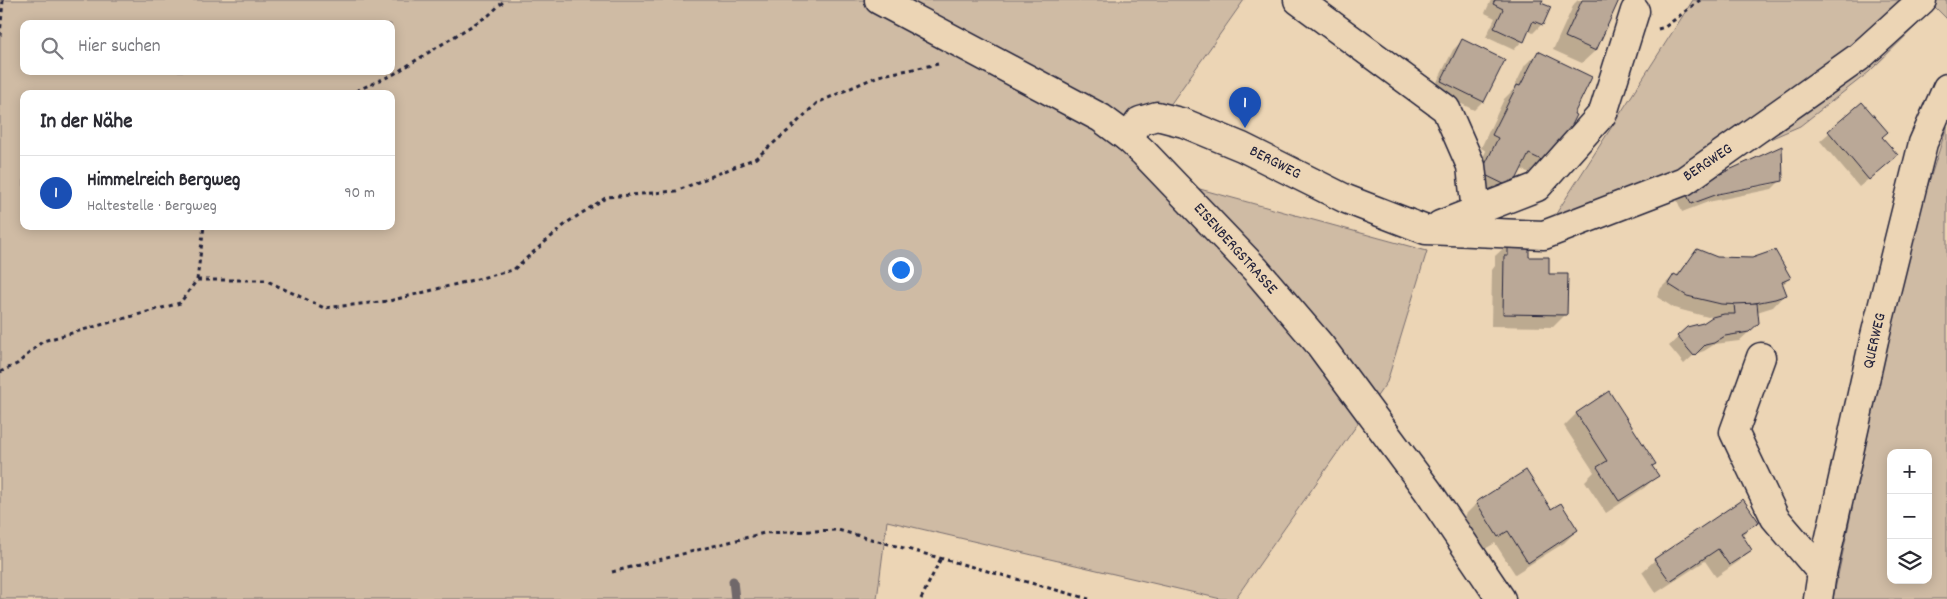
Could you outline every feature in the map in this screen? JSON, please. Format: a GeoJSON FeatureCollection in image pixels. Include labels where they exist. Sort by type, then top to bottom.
{"type":"FeatureCollection","features":[{"type":"Feature","properties":{"kind":"street","name":"EISENBERGSTRASSE"},"geometry":{"type":"LineString","coordinates":[[879,0],[1101,118],[1128,138],[1256,270],[1320,345],[1428,491],[1501,599]]}},
{"type":"Feature","properties":{"kind":"street"},"geometry":{"type":"LineString","coordinates":[[1298,0],[1446,109],[1471,166],[1476,212]]}},
{"type":"Feature","properties":{"kind":"street","name":"BERGWEG"},"geometry":{"type":"LineString","coordinates":[[1128,138],[1140,121],[1157,116],[1184,123],[1242,147],[1346,200],[1426,230],[1544,235],[1684,181],[1859,57],[1922,0]]}},
{"type":"Feature","properties":{"kind":"street"},"geometry":{"type":"LineString","coordinates":[[1426,230],[1537,187],[1603,113],[1634,10]]}},
{"type":"Feature","properties":{"kind":"street","name":"QUERWEG"},"geometry":{"type":"LineString","coordinates":[[1820,586],[1874,340],[1923,143],[1947,88]]}},
{"type":"Feature","properties":{"kind":"street"},"geometry":{"type":"LineString","coordinates":[[1761,357],[1734,432],[1775,518],[1820,586]]}},
{"type":"Feature","properties":{"kind":"path"},"geometry":{"type":"LineString","coordinates":[[0,36],[3,0]]}},
{"type":"Feature","properties":{"kind":"path"},"geometry":{"type":"LineString","coordinates":[[395,73],[490,14],[505,0]]}},
{"type":"Feature","properties":{"kind":"path"},"geometry":{"type":"LineString","coordinates":[[1626,39],[1665,27],[1700,0]]}},
{"type":"Feature","properties":{"kind":"path"},"geometry":{"type":"LineString","coordinates":[[197,280],[265,280],[324,308],[389,301],[512,270],[568,222],[607,197],[676,191],[756,158],[817,103],[878,76],[982,55]]}},
{"type":"Feature","properties":{"kind":"path"},"geometry":{"type":"LineString","coordinates":[[359,90],[392,75]]}},
{"type":"Feature","properties":{"kind":"path"},"geometry":{"type":"LineString","coordinates":[[0,372],[17,364],[43,341],[180,303],[197,280],[203,230]]}},
{"type":"Feature","properties":{"kind":"path"},"geometry":{"type":"LineString","coordinates":[[612,572],[764,533],[838,530],[1089,599]]}},
{"type":"Feature","properties":{"kind":"path"},"geometry":{"type":"LineString","coordinates":[[921,599],[941,558]]}},
{"type":"Feature","properties":{"kind":"shaded area"},"geometry":{"type":"Polygon","coordinates":[[[0,0],[1244,0],[1134,156],[1152,176],[1427,251],[1387,382],[1235,599],[1221,599],[887,521],[877,599],[0,599],[0,0]]]}},
{"type":"Feature","properties":{"kind":"shaded area"},"geometry":{"type":"Polygon","coordinates":[[[1693,0],[1947,0],[1947,19],[1935,7],[1869,72],[1800,126],[1636,197],[1545,231],[1693,0]]]}},
{"type":"Feature","properties":{"kind":"shaded area"},"geometry":{"type":"Polygon","coordinates":[[[1947,126],[1947,599],[1833,599],[1907,250],[1947,126]]]}},
{"type":"Feature","properties":{"kind":"building"},"geometry":{"type":"Polygon","coordinates":[[[1495,0],[1543,0],[1541,3],[1551,7],[1543,25],[1533,21],[1524,42],[1494,28],[1503,9],[1493,4],[1495,0]]]}},
{"type":"Feature","properties":{"kind":"building"},"geometry":{"type":"Polygon","coordinates":[[[1582,0],[1619,0],[1596,51],[1565,37],[1582,0]]]}},
{"type":"Feature","properties":{"kind":"building"},"geometry":{"type":"Polygon","coordinates":[[[1462,39],[1505,60],[1484,102],[1441,81],[1462,39]]]}},
{"type":"Feature","properties":{"kind":"building"},"geometry":{"type":"Polygon","coordinates":[[[1538,51],[1592,77],[1574,114],[1577,115],[1552,165],[1529,154],[1512,188],[1481,173],[1498,138],[1492,135],[1517,85],[1520,86],[1538,51]]]}},
{"type":"Feature","properties":{"kind":"building"},"geometry":{"type":"Polygon","coordinates":[[[1862,102],[1888,132],[1882,137],[1898,155],[1869,180],[1828,131],[1862,102]]]}},
{"type":"Feature","properties":{"kind":"building"},"geometry":{"type":"Polygon","coordinates":[[[1782,146],[1783,181],[1718,194],[1691,204],[1685,190],[1782,146]]]}},
{"type":"Feature","properties":{"kind":"building"},"geometry":{"type":"Polygon","coordinates":[[[1508,242],[1529,243],[1529,257],[1549,257],[1549,274],[1568,274],[1567,315],[1503,314],[1504,256],[1508,256],[1508,242]]]}},
{"type":"Feature","properties":{"kind":"building"},"geometry":{"type":"Polygon","coordinates":[[[1697,249],[1717,257],[1752,258],[1775,250],[1791,278],[1782,282],[1787,295],[1745,305],[1721,304],[1687,296],[1668,284],[1674,274],[1678,276],[1697,249]]]}},
{"type":"Feature","properties":{"kind":"building"},"geometry":{"type":"Polygon","coordinates":[[[1757,303],[1759,323],[1749,332],[1725,336],[1714,343],[1705,345],[1694,356],[1677,336],[1687,327],[1703,323],[1712,317],[1735,314],[1734,304],[1757,303]]]}},
{"type":"Feature","properties":{"kind":"building"},"geometry":{"type":"Polygon","coordinates":[[[1609,391],[1656,464],[1652,466],[1659,476],[1619,501],[1597,467],[1607,461],[1576,413],[1609,391]]]}},
{"type":"Feature","properties":{"kind":"building"},"geometry":{"type":"Polygon","coordinates":[[[1526,470],[1551,509],[1561,503],[1578,530],[1528,563],[1508,531],[1498,537],[1476,502],[1526,470]]]}},
{"type":"Feature","properties":{"kind":"building"},"geometry":{"type":"Polygon","coordinates":[[[1743,499],[1759,522],[1741,533],[1752,550],[1729,565],[1718,549],[1670,581],[1654,559],[1743,499]]]}},
{"type":"Feature","properties":{"kind":"waterway"},"geometry":{"type":"LineString","coordinates":[[733,581],[735,599]]}},
{"type":"Feature","properties":{"kind":"place","name":"Himmelreich Bergweg"},"geometry":{"type":"Point","coordinates":[1245,128]}}]}
